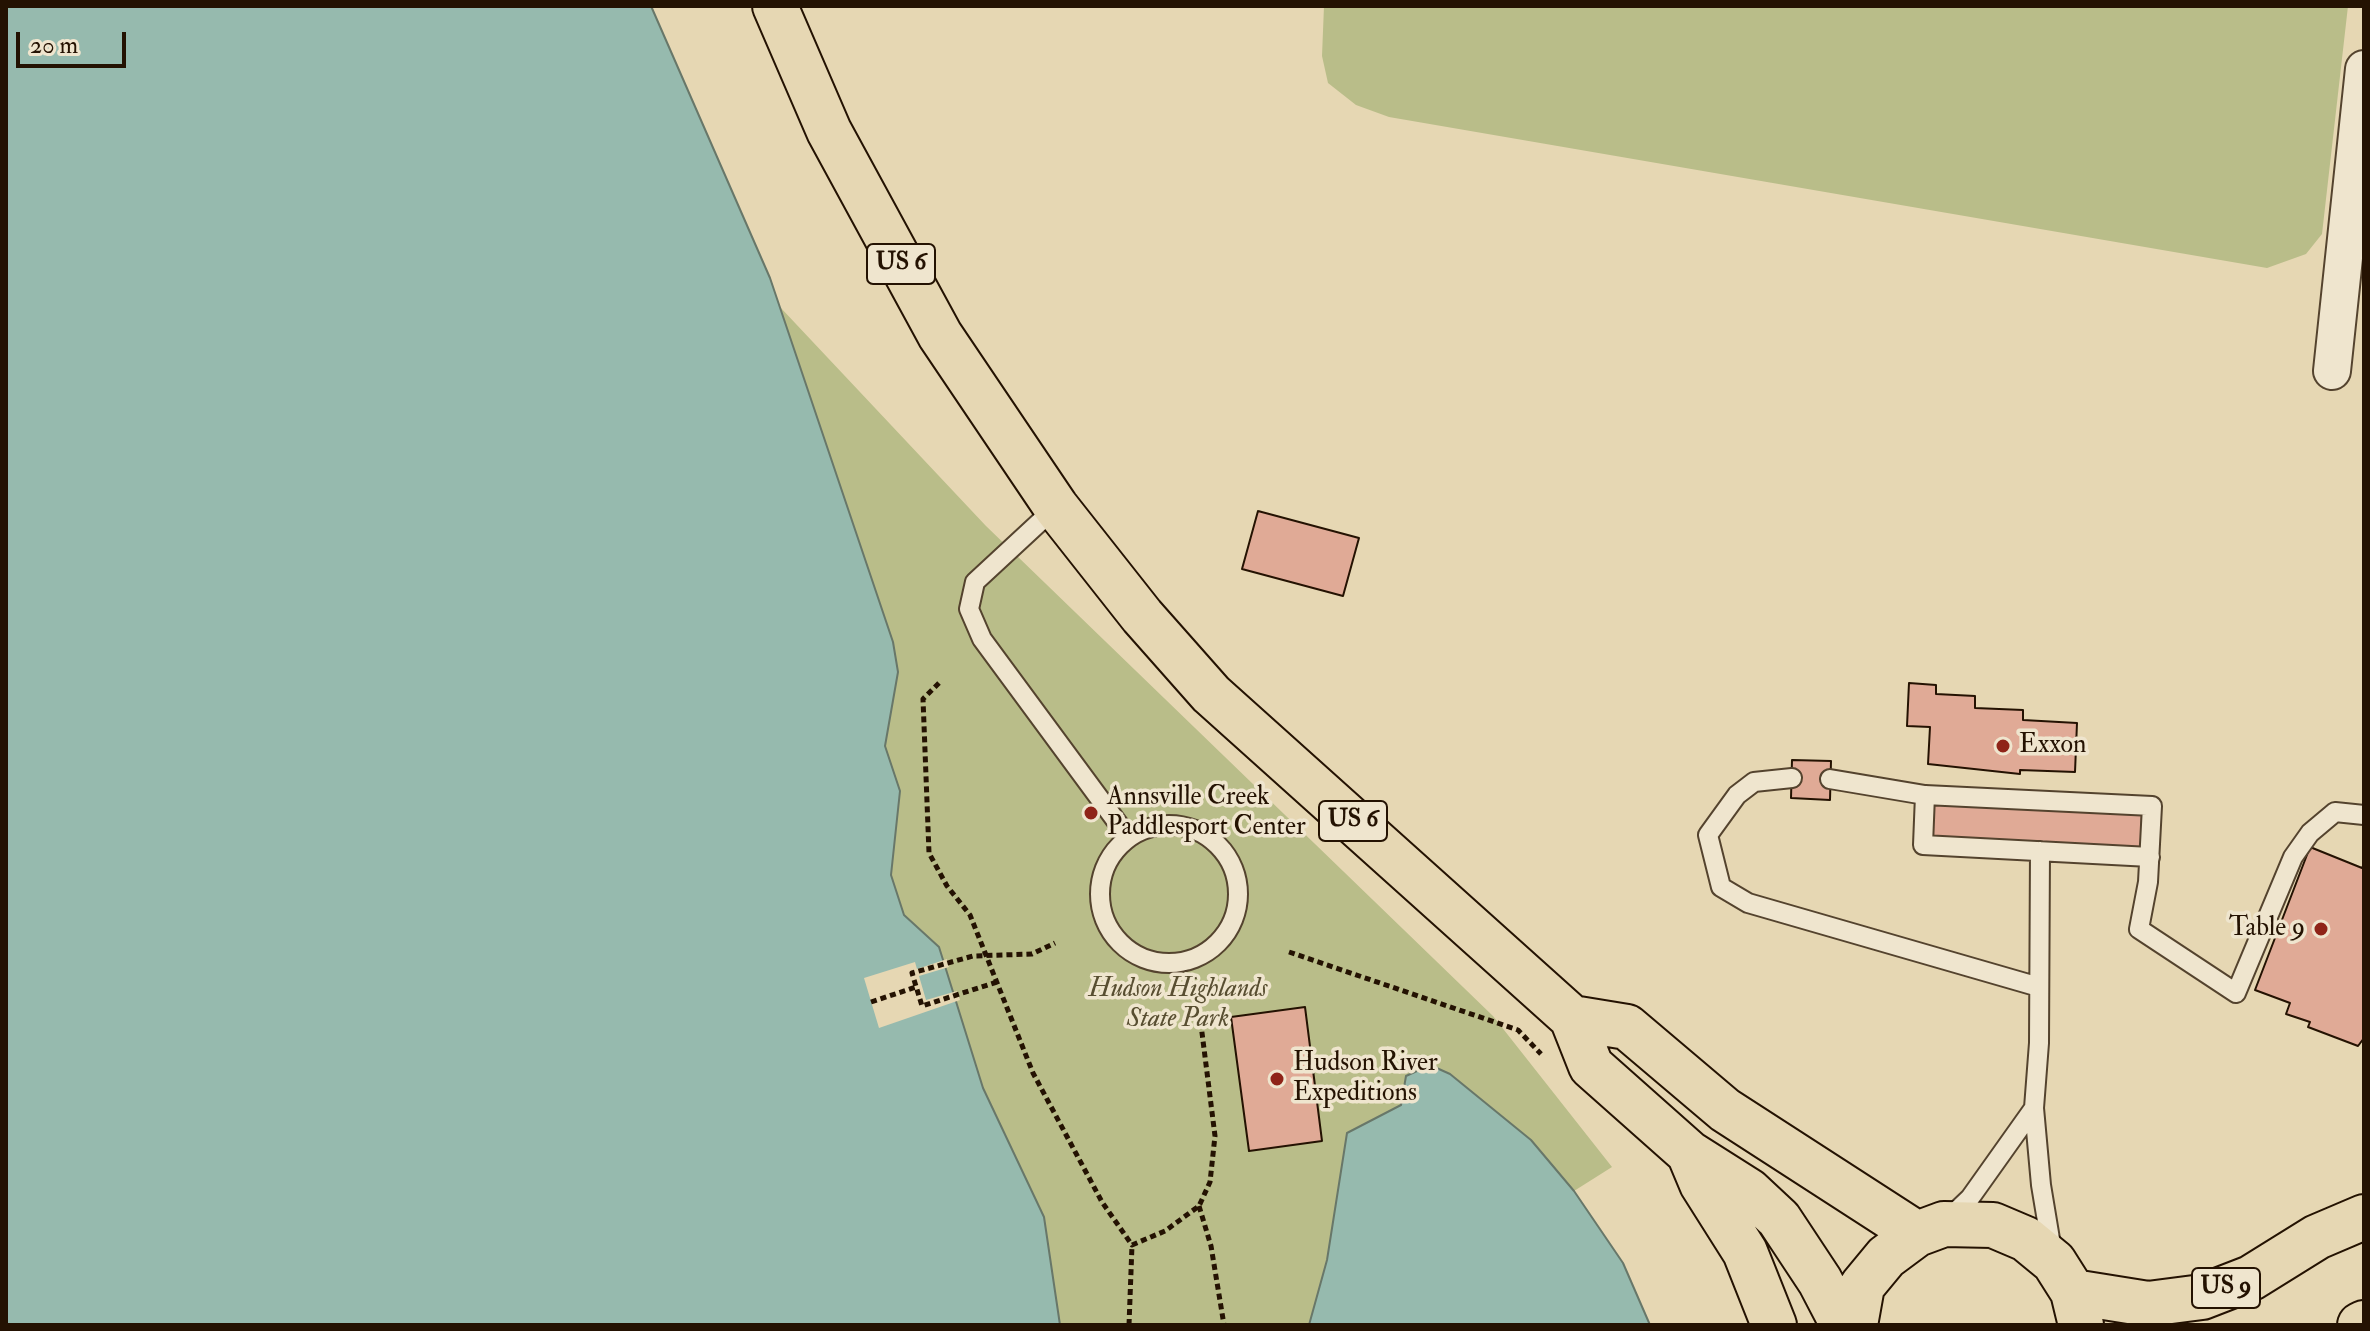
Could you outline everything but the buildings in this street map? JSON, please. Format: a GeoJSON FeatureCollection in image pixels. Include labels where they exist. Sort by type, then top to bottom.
{"type":"FeatureCollection","features":[{"type":"Feature","properties":{"kind":"highway","name":"US 6"},"geometry":{"type":"LineString","coordinates":[[775,6],[829,131],[940,335],[1056,507],[1142,616],[1211,694],[1572,1018],[1591,1066],[1689,1153],[1749,1191],[1779,1219],[1820,1281],[1843,1325]]}},
{"type":"Feature","properties":{"kind":"highway"},"geometry":{"type":"LineString","coordinates":[[1572,1018],[1627,1027],[1725,1110],[1930,1229],[1886,1257],[1862,1286],[1855,1325]]}},
{"type":"Feature","properties":{"kind":"highway","name":"US 6"},"geometry":{"type":"LineString","coordinates":[[1689,1153],[1702,1184],[1745,1252],[1774,1325]]}},
{"type":"Feature","properties":{"kind":"highway","name":"US 9"},"geometry":{"type":"LineString","coordinates":[[1930,1229],[1993,1225],[2026,1239],[2069,1293],[2148,1304],[2202,1297],[2251,1278],[2317,1237],[2364,1217]]}},
{"type":"Feature","properties":{"kind":"street"},"geometry":{"type":"LineString","coordinates":[[2332,371],[2355,243],[2364,69]]}},
{"type":"Feature","properties":{"kind":"lane"},"geometry":{"type":"LineString","coordinates":[[1056,507],[975,582],[969,609],[982,639],[1128,837]]}},
{"type":"Feature","properties":{"kind":"lane"},"geometry":{"type":"LineString","coordinates":[[1792,778],[1754,782],[1737,795],[1708,835],[1721,887],[1748,903],[2039,987]]}},
{"type":"Feature","properties":{"kind":"lane"},"geometry":{"type":"LineString","coordinates":[[1830,779],[1973,801],[2152,806],[2148,882],[2139,929],[2236,993],[2293,857],[2310,833],[2335,812],[2364,815]]}},
{"type":"Feature","properties":{"kind":"lane"},"geometry":{"type":"LineString","coordinates":[[1925,795],[1923,845],[2104,851],[2150,857]]}},
{"type":"Feature","properties":{"kind":"lane"},"geometry":{"type":"LineString","coordinates":[[1170,824],[1192,828],[1211,839],[1227,856],[1236,876],[1238,898],[1233,919],[1222,938],[1205,953],[1184,961],[1161,963],[1138,956],[1118,942],[1105,922],[1099,899],[1102,875],[1112,854],[1128,837],[1148,827],[1170,824]]}},
{"type":"Feature","properties":{"kind":"lane"},"geometry":{"type":"LineString","coordinates":[[2040,851],[2034,1108],[2041,1185],[2069,1293]]}},
{"type":"Feature","properties":{"kind":"lane"},"geometry":{"type":"LineString","coordinates":[[1930,1229],[1970,1198],[2034,1108]]}},
{"type":"Feature","properties":{"kind":"path"},"geometry":{"type":"LineString","coordinates":[[939,683],[923,699],[929,853],[947,886],[970,915],[1033,1073],[1102,1202],[1132,1245],[1129,1325]]}},
{"type":"Feature","properties":{"kind":"path"},"geometry":{"type":"LineString","coordinates":[[997,982],[922,1006],[912,973],[986,955],[1032,954],[1055,943]]}},
{"type":"Feature","properties":{"kind":"path"},"geometry":{"type":"LineString","coordinates":[[1289,952],[1518,1030],[1550,1063]]}},
{"type":"Feature","properties":{"kind":"path"},"geometry":{"type":"LineString","coordinates":[[1132,1245],[1165,1231],[1199,1206],[1210,1182],[1215,1136],[1198,1001],[1184,961]]}},
{"type":"Feature","properties":{"kind":"path"},"geometry":{"type":"LineString","coordinates":[[871,1002],[916,987]]}},
{"type":"Feature","properties":{"kind":"path"},"geometry":{"type":"LineString","coordinates":[[1199,1206],[1211,1246],[1224,1325]]}},
{"type":"Feature","properties":{"kind":"green space"},"geometry":{"type":"Polygon","coordinates":[[[1324,6],[2348,6],[2322,234],[2306,254],[2267,268],[1389,117],[1356,105],[1328,83],[1322,56],[1324,6]]]}},
{"type":"Feature","properties":{"kind":"green space","name":"Annsville Creek Paddlesport Center"},"geometry":{"type":"Polygon","coordinates":[[[780,307],[986,526],[1493,1016],[1612,1167],[1574,1191],[1531,1140],[1402,1105],[1347,1133],[1327,1260],[1309,1325],[1060,1325],[1044,1217],[983,1088],[939,947],[904,915],[891,875],[900,791],[885,746],[898,673],[893,642],[780,307]]]}},
{"type":"Feature","properties":{"kind":"water"},"geometry":{"type":"Polygon","coordinates":[[[6,6],[651,6],[770,278],[893,642],[898,672],[885,746],[900,791],[891,875],[904,915],[939,947],[983,1088],[1044,1217],[1060,1325],[6,1325],[6,6]]]}},
{"type":"Feature","properties":{"kind":"water"},"geometry":{"type":"Polygon","coordinates":[[[1430,1065],[1450,1074],[1531,1140],[1574,1191],[1623,1263],[1650,1325],[1309,1325],[1327,1260],[1347,1133],[1401,1105],[1406,1076],[1430,1065]]]}},
{"type":"Feature","properties":{"kind":"pier"},"geometry":{"type":"Polygon","coordinates":[[[947,959],[949,967],[919,976],[926,1000],[957,991],[960,1000],[879,1028],[864,978],[915,962],[917,969],[947,959]]]}},
{"type":"Feature","properties":{"kind":"place","name":"Exxon"},"geometry":{"type":"Point","coordinates":[2003,746]}},
{"type":"Feature","properties":{"kind":"place","name":"Annsville Creek Paddlesport Center"},"geometry":{"type":"Point","coordinates":[1091,813]}},
{"type":"Feature","properties":{"kind":"place","name":"Table 9"},"geometry":{"type":"Point","coordinates":[2321,929]}},
{"type":"Feature","properties":{"kind":"place","name":"Hudson River Expeditions"},"geometry":{"type":"Point","coordinates":[1277,1079]}},
{"type":"Feature","properties":{"kind":"park label","name":"Hudson Highlands State Park"},"geometry":{"type":"Point","coordinates":[1178,1005]}}]}
